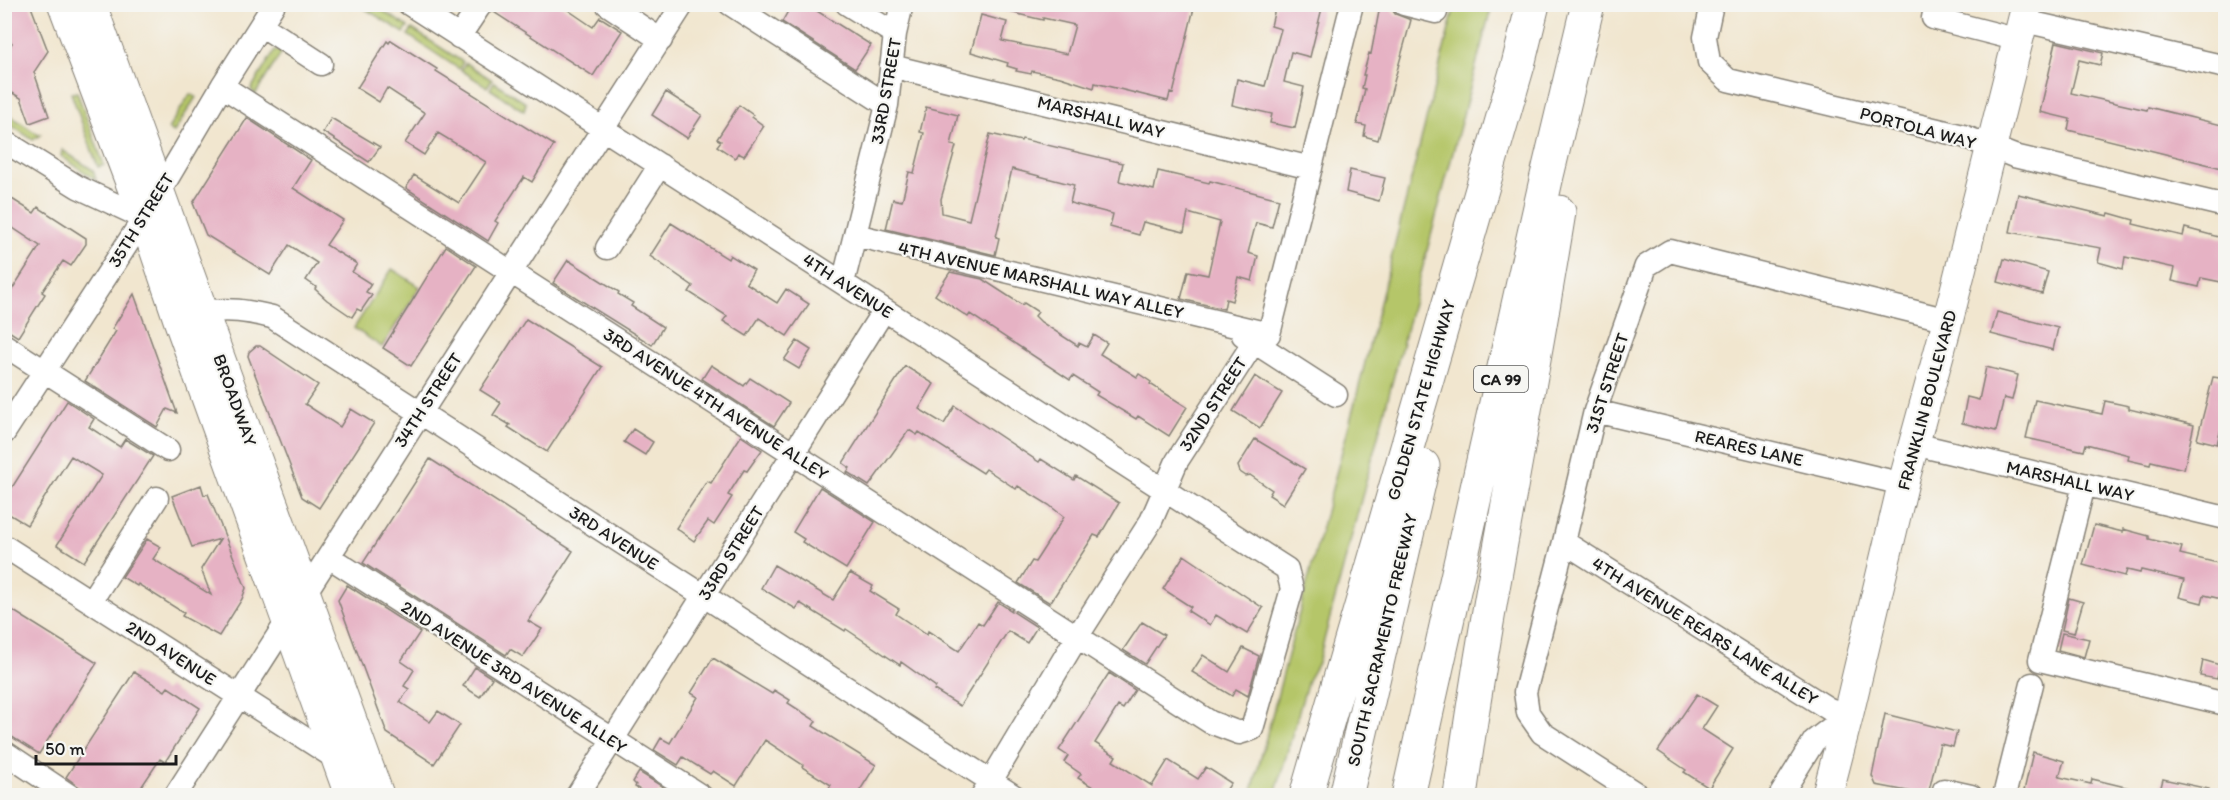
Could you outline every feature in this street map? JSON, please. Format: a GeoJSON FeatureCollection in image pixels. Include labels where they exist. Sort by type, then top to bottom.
{"type":"FeatureCollection","features":[{"type":"Feature","properties":{"kind":"highway","name":"GOLDEN STATE HIGHWAY"},"geometry":{"type":"LineString","coordinates":[[1306,795],[1518,65],[1533,4]]}},
{"type":"Feature","properties":{"kind":"highway","name":"CA 99"},"geometry":{"type":"LineString","coordinates":[[1408,795],[1543,192],[1588,4]]}},
{"type":"Feature","properties":{"kind":"highway"},"geometry":{"type":"LineString","coordinates":[[1460,795],[1470,721],[1537,348],[1593,4]]}},
{"type":"Feature","properties":{"kind":"highway","name":"SOUTH SACRAMENTO FREEWAY"},"geometry":{"type":"LineString","coordinates":[[1346,795],[1518,65]]}},
{"type":"Feature","properties":{"kind":"main road","name":"BROADWAY"},"geometry":{"type":"LineString","coordinates":[[63,4],[144,218],[337,759],[373,793]]}},
{"type":"Feature","properties":{"kind":"main road","name":"BROADWAY"},"geometry":{"type":"LineString","coordinates":[[91,4],[305,593],[373,793]]}},
{"type":"Feature","properties":{"kind":"main road","name":"FRANKLIN BOULEVARD"},"geometry":{"type":"LineString","coordinates":[[1830,795],[1903,484],[1948,320],[2023,22]]}},
{"type":"Feature","properties":{"kind":"street","name":"35TH STREET"},"geometry":{"type":"LineString","coordinates":[[4,433],[144,218],[222,86],[274,4]]}},
{"type":"Feature","properties":{"kind":"street","name":"4TH AVENUE"},"geometry":{"type":"LineString","coordinates":[[409,4],[1287,569]]}},
{"type":"Feature","properties":{"kind":"street"},"geometry":{"type":"LineString","coordinates":[[459,37],[481,4]]}},
{"type":"Feature","properties":{"kind":"street"},"geometry":{"type":"LineString","coordinates":[[607,4],[661,40]]}},
{"type":"Feature","properties":{"kind":"street","name":"34TH STREET"},"geometry":{"type":"LineString","coordinates":[[175,795],[683,4]]}},
{"type":"Feature","properties":{"kind":"street"},"geometry":{"type":"LineString","coordinates":[[730,4],[887,105]]}},
{"type":"Feature","properties":{"kind":"street"},"geometry":{"type":"LineString","coordinates":[[847,4],[895,34]]}},
{"type":"Feature","properties":{"kind":"street","name":"33RD STREET"},"geometry":{"type":"LineString","coordinates":[[843,282],[887,105],[895,34],[902,4]]}},
{"type":"Feature","properties":{"kind":"street","name":"32ND STREET"},"geometry":{"type":"LineString","coordinates":[[1227,324],[1269,334],[1352,4]]}},
{"type":"Feature","properties":{"kind":"street"},"geometry":{"type":"LineString","coordinates":[[1404,4],[1436,12]]}},
{"type":"Feature","properties":{"kind":"street","name":"PORTOLA WAY"},"geometry":{"type":"LineString","coordinates":[[1712,4],[1705,37],[1709,62],[1728,80],[1963,136],[2014,156],[2226,207]]}},
{"type":"Feature","properties":{"kind":"street"},"geometry":{"type":"LineString","coordinates":[[1936,4],[1933,18],[2023,22],[2226,67]]}},
{"type":"Feature","properties":{"kind":"street"},"geometry":{"type":"LineString","coordinates":[[261,25],[321,64]]}},
{"type":"Feature","properties":{"kind":"street","name":"MARSHALL WAY"},"geometry":{"type":"LineString","coordinates":[[891,66],[1311,168]]}},
{"type":"Feature","properties":{"kind":"street","name":"3RD AVENUE 4TH AVENUE ALLEY"},"geometry":{"type":"LineString","coordinates":[[222,86],[1210,722],[1239,733],[1252,729],[1292,589],[1287,569]]}},
{"type":"Feature","properties":{"kind":"street"},"geometry":{"type":"LineString","coordinates":[[4,141],[78,187],[144,218]]}},
{"type":"Feature","properties":{"kind":"street"},"geometry":{"type":"LineString","coordinates":[[607,248],[660,165]]}},
{"type":"Feature","properties":{"kind":"street","name":"4TH AVENUE MARSHALL WAY ALLEY"},"geometry":{"type":"LineString","coordinates":[[855,236],[1023,270],[1227,324]]}},
{"type":"Feature","properties":{"kind":"street","name":"31ST STREET"},"geometry":{"type":"LineString","coordinates":[[1640,795],[1542,732],[1528,713],[1525,692],[1595,411],[1646,266],[1670,251],[1948,320]]}},
{"type":"Feature","properties":{"kind":"street","name":"3RD AVENUE"},"geometry":{"type":"LineString","coordinates":[[204,312],[221,309],[247,310],[272,317],[704,596],[987,788],[1014,795]]}},
{"type":"Feature","properties":{"kind":"street","name":"33RD STREET"},"geometry":{"type":"LineString","coordinates":[[578,795],[884,310]]}},
{"type":"Feature","properties":{"kind":"street","name":"32ND STREET"},"geometry":{"type":"LineString","coordinates":[[987,788],[1077,637],[1151,521],[1177,461],[1254,342],[1227,324]]}},
{"type":"Feature","properties":{"kind":"street"},"geometry":{"type":"LineString","coordinates":[[1254,342],[1336,395]]}},
{"type":"Feature","properties":{"kind":"street"},"geometry":{"type":"LineString","coordinates":[[4,345],[168,450]]}},
{"type":"Feature","properties":{"kind":"street","name":"REARES LANE"},"geometry":{"type":"LineString","coordinates":[[1595,411],[1903,484]]}},
{"type":"Feature","properties":{"kind":"street","name":"MARSHALL WAY"},"geometry":{"type":"LineString","coordinates":[[1914,444],[2226,518]]}},
{"type":"Feature","properties":{"kind":"street"},"geometry":{"type":"LineString","coordinates":[[2084,485],[2040,660],[2226,704]]}},
{"type":"Feature","properties":{"kind":"street"},"geometry":{"type":"LineString","coordinates":[[91,601],[157,498]]}},
{"type":"Feature","properties":{"kind":"street","name":"4TH AVENUE REARS LANE ALLEY"},"geometry":{"type":"LineString","coordinates":[[1564,542],[1829,709],[1848,715]]}},
{"type":"Feature","properties":{"kind":"street","name":"2ND AVENUE"},"geometry":{"type":"LineString","coordinates":[[4,546],[337,759]]}},
{"type":"Feature","properties":{"kind":"street","name":"2ND AVENUE 3RD AVENUE ALLEY"},"geometry":{"type":"LineString","coordinates":[[328,557],[701,795]]}},
{"type":"Feature","properties":{"kind":"street"},"geometry":{"type":"LineString","coordinates":[[2004,795],[2032,684]]}},
{"type":"Feature","properties":{"kind":"street"},"geometry":{"type":"LineString","coordinates":[[1780,795],[1814,741],[1848,715]]}},
{"type":"Feature","properties":{"kind":"street"},"geometry":{"type":"LineString","coordinates":[[4,752],[70,795]]}},
{"type":"Feature","properties":{"kind":"street"},"geometry":{"type":"LineString","coordinates":[[1943,795],[1944,790],[1971,795]]}},
{"type":"Feature","properties":{"kind":"green space"},"geometry":{"type":"Polygon","coordinates":[[[359,5],[374,5],[408,27],[404,33],[359,5]]]}},
{"type":"Feature","properties":{"kind":"green space"},"geometry":{"type":"Polygon","coordinates":[[[1455,5],[1492,5],[1318,663],[1308,680],[1275,795],[1251,795],[1355,402],[1455,5]]]}},
{"type":"Feature","properties":{"kind":"green space"},"geometry":{"type":"Polygon","coordinates":[[[412,29],[463,62],[459,69],[408,35],[412,29]]]}},
{"type":"Feature","properties":{"kind":"green space"},"geometry":{"type":"Polygon","coordinates":[[[275,50],[282,52],[255,95],[251,89],[275,50]]]}},
{"type":"Feature","properties":{"kind":"green space"},"geometry":{"type":"Polygon","coordinates":[[[466,63],[492,80],[487,87],[461,70],[466,63]]]}},
{"type":"Feature","properties":{"kind":"green space"},"geometry":{"type":"Polygon","coordinates":[[[494,82],[526,103],[524,111],[490,89],[494,82]]]}},
{"type":"Feature","properties":{"kind":"green space"},"geometry":{"type":"Polygon","coordinates":[[[77,92],[104,165],[98,167],[71,93],[77,92]]]}},
{"type":"Feature","properties":{"kind":"green space"},"geometry":{"type":"Polygon","coordinates":[[[190,94],[196,97],[174,132],[168,129],[190,94]]]}},
{"type":"Feature","properties":{"kind":"green space"},"geometry":{"type":"Polygon","coordinates":[[[5,112],[40,135],[33,140],[5,121],[5,112]]]}},
{"type":"Feature","properties":{"kind":"green space"},"geometry":{"type":"Polygon","coordinates":[[[62,150],[93,170],[96,180],[61,156],[62,150]]]}},
{"type":"Feature","properties":{"kind":"green space"},"geometry":{"type":"Polygon","coordinates":[[[392,269],[420,287],[382,347],[354,328],[392,269]]]}},
{"type":"Feature","properties":{"kind":"building"},"geometry":{"type":"Polygon","coordinates":[[[4,4],[30,4],[48,51],[34,72],[49,116],[30,123],[21,98],[4,88],[4,55],[12,43],[4,38],[4,4]]]}},
{"type":"Feature","properties":{"kind":"building"},"geometry":{"type":"Polygon","coordinates":[[[494,4],[559,4],[593,27],[600,17],[622,31],[593,76],[492,11],[494,4]]]}},
{"type":"Feature","properties":{"kind":"building"},"geometry":{"type":"Polygon","coordinates":[[[792,4],[806,4],[871,45],[855,69],[782,22],[792,4]]]}},
{"type":"Feature","properties":{"kind":"building"},"geometry":{"type":"Polygon","coordinates":[[[1002,4],[1102,4],[1120,9],[1121,4],[1195,4],[1173,94],[1170,93],[1168,101],[1095,83],[1094,88],[1060,77],[1032,71],[1031,74],[1016,71],[1017,69],[1007,66],[1008,63],[971,52],[981,15],[1007,22],[1002,41],[1067,54],[1075,25],[1001,10],[1002,4]]]}},
{"type":"Feature","properties":{"kind":"building"},"geometry":{"type":"Polygon","coordinates":[[[1276,4],[1323,4],[1310,57],[1291,52],[1284,82],[1304,87],[1295,128],[1270,123],[1272,114],[1232,105],[1237,79],[1265,86],[1281,29],[1271,26],[1276,4]]]}},
{"type":"Feature","properties":{"kind":"building"},"geometry":{"type":"Polygon","coordinates":[[[1380,6],[1391,8],[1395,14],[1411,20],[1378,140],[1364,136],[1366,126],[1357,124],[1365,89],[1362,88],[1365,75],[1363,75],[1369,53],[1371,54],[1380,6]]]}},
{"type":"Feature","properties":{"kind":"building"},"geometry":{"type":"Polygon","coordinates":[[[391,40],[554,145],[532,182],[524,177],[495,221],[498,223],[488,241],[406,188],[414,175],[459,203],[486,162],[438,133],[424,155],[405,143],[425,113],[387,88],[379,102],[357,88],[387,41],[389,43],[391,40]]]}},
{"type":"Feature","properties":{"kind":"building"},"geometry":{"type":"Polygon","coordinates":[[[2056,42],[2103,53],[2100,65],[2079,60],[2071,93],[2147,110],[2148,107],[2226,126],[2226,169],[2068,130],[2070,119],[2040,112],[2056,42]]]}},
{"type":"Feature","properties":{"kind":"building"},"geometry":{"type":"Polygon","coordinates":[[[666,92],[702,115],[687,138],[652,115],[666,92]]]}},
{"type":"Feature","properties":{"kind":"building"},"geometry":{"type":"Polygon","coordinates":[[[739,105],[764,126],[744,156],[738,153],[735,158],[717,146],[721,141],[717,139],[739,105]]]}},
{"type":"Feature","properties":{"kind":"building"},"geometry":{"type":"Polygon","coordinates":[[[926,107],[958,115],[951,145],[956,146],[941,199],[942,213],[969,220],[990,134],[1021,141],[1022,139],[1123,163],[1119,181],[1154,190],[1158,171],[1209,183],[1210,181],[1279,199],[1272,227],[1256,223],[1248,253],[1258,256],[1252,281],[1238,277],[1232,301],[1226,299],[1224,309],[1181,299],[1188,271],[1208,275],[1220,222],[1188,213],[1184,232],[1143,222],[1139,235],[1110,227],[1113,214],[1070,203],[1074,185],[1012,169],[996,237],[999,238],[995,255],[886,229],[893,199],[902,201],[909,172],[914,173],[924,133],[920,132],[926,107]]]}},
{"type":"Feature","properties":{"kind":"building"},"geometry":{"type":"Polygon","coordinates":[[[247,118],[311,160],[293,188],[343,220],[326,245],[357,264],[352,272],[371,284],[366,292],[372,295],[361,311],[357,309],[352,317],[327,300],[315,289],[316,287],[306,280],[317,263],[289,245],[270,275],[206,235],[193,203],[247,118]]]}},
{"type":"Feature","properties":{"kind":"building"},"geometry":{"type":"Polygon","coordinates":[[[331,118],[380,147],[369,162],[323,132],[331,118]]]}},
{"type":"Feature","properties":{"kind":"building"},"geometry":{"type":"Polygon","coordinates":[[[1350,170],[1385,178],[1379,201],[1346,192],[1350,170]]]}},
{"type":"Feature","properties":{"kind":"building"},"geometry":{"type":"Polygon","coordinates":[[[4,194],[34,213],[38,207],[86,238],[86,244],[71,266],[63,261],[42,292],[45,294],[18,337],[4,328],[4,302],[40,246],[4,222],[4,194]]]}},
{"type":"Feature","properties":{"kind":"building"},"geometry":{"type":"Polygon","coordinates":[[[2018,194],[2108,216],[2109,213],[2134,220],[2133,224],[2183,236],[2185,228],[2226,239],[2226,283],[2201,278],[2199,287],[2172,281],[2175,268],[2125,257],[2123,269],[2098,262],[2101,248],[2010,232],[2018,194]]]}},
{"type":"Feature","properties":{"kind":"building"},"geometry":{"type":"Polygon","coordinates":[[[671,223],[728,259],[730,255],[754,270],[746,283],[777,303],[786,289],[809,304],[787,336],[759,318],[747,336],[723,321],[727,316],[689,292],[693,286],[650,256],[671,223]]]}},
{"type":"Feature","properties":{"kind":"building"},"geometry":{"type":"Polygon","coordinates":[[[446,246],[476,266],[411,366],[383,348],[446,246]]]}},
{"type":"Feature","properties":{"kind":"building"},"geometry":{"type":"Polygon","coordinates":[[[2004,259],[2048,272],[2042,294],[1998,282],[2004,259]]]}},
{"type":"Feature","properties":{"kind":"building"},"geometry":{"type":"Polygon","coordinates":[[[568,260],[619,292],[618,294],[633,303],[631,306],[663,327],[652,345],[553,283],[568,260]]]}},
{"type":"Feature","properties":{"kind":"building"},"geometry":{"type":"Polygon","coordinates":[[[950,272],[982,279],[1022,305],[1024,303],[1038,312],[1035,316],[1041,322],[1078,346],[1079,343],[1087,347],[1094,335],[1107,343],[1100,354],[1137,377],[1139,374],[1151,382],[1150,384],[1187,407],[1169,436],[1138,416],[1136,419],[1096,395],[1098,392],[1073,376],[1070,380],[970,314],[968,317],[935,295],[950,272]]]}},
{"type":"Feature","properties":{"kind":"building"},"geometry":{"type":"Polygon","coordinates":[[[134,294],[177,413],[167,409],[157,427],[85,381],[116,331],[112,329],[134,294]]]}},
{"type":"Feature","properties":{"kind":"building"},"geometry":{"type":"Polygon","coordinates":[[[1997,312],[2058,328],[2053,350],[1991,334],[1997,312]]]}},
{"type":"Feature","properties":{"kind":"building"},"geometry":{"type":"Polygon","coordinates":[[[526,319],[602,367],[547,452],[493,415],[501,403],[480,390],[526,319]]]}},
{"type":"Feature","properties":{"kind":"building"},"geometry":{"type":"Polygon","coordinates":[[[797,341],[811,350],[799,369],[784,360],[797,341]]]}},
{"type":"Feature","properties":{"kind":"building"},"geometry":{"type":"Polygon","coordinates":[[[256,346],[260,346],[318,385],[305,404],[340,427],[351,409],[374,423],[319,508],[302,497],[248,356],[256,346]]]}},
{"type":"Feature","properties":{"kind":"building"},"geometry":{"type":"Polygon","coordinates":[[[711,365],[744,386],[750,378],[789,403],[774,426],[702,379],[711,365]]]}},
{"type":"Feature","properties":{"kind":"building"},"geometry":{"type":"Polygon","coordinates":[[[905,366],[934,384],[919,409],[944,424],[955,406],[1039,462],[1041,459],[1074,480],[1076,476],[1119,503],[1099,537],[1094,535],[1050,603],[1018,583],[1032,561],[1035,562],[1064,517],[1049,505],[1018,486],[1016,489],[986,469],[983,473],[919,432],[917,435],[909,430],[869,486],[847,472],[850,468],[843,463],[905,366]]]}},
{"type":"Feature","properties":{"kind":"building"},"geometry":{"type":"Polygon","coordinates":[[[1986,367],[2018,375],[2012,400],[2004,398],[1996,431],[1962,423],[1967,397],[1979,400],[1986,367]]]}},
{"type":"Feature","properties":{"kind":"building"},"geometry":{"type":"Polygon","coordinates":[[[1255,376],[1282,393],[1260,428],[1233,411],[1255,376]]]}},
{"type":"Feature","properties":{"kind":"building"},"geometry":{"type":"Polygon","coordinates":[[[2213,377],[2226,379],[2226,422],[2223,421],[2217,444],[2197,439],[2213,377]]]}},
{"type":"Feature","properties":{"kind":"building"},"geometry":{"type":"Polygon","coordinates":[[[2035,400],[2102,414],[2105,401],[2194,425],[2184,469],[2151,461],[2150,465],[2128,460],[2129,455],[2086,444],[2084,451],[2026,438],[2035,400]]]}},
{"type":"Feature","properties":{"kind":"building"},"geometry":{"type":"Polygon","coordinates":[[[67,401],[94,419],[89,427],[120,447],[125,439],[153,456],[84,562],[57,545],[102,475],[71,456],[27,525],[4,511],[4,500],[67,401]]]}},
{"type":"Feature","properties":{"kind":"building"},"geometry":{"type":"Polygon","coordinates":[[[633,429],[653,442],[645,455],[624,442],[633,429]]]}},
{"type":"Feature","properties":{"kind":"building"},"geometry":{"type":"Polygon","coordinates":[[[741,436],[762,450],[747,471],[744,470],[728,495],[732,497],[714,525],[708,521],[694,541],[676,528],[707,481],[711,483],[741,436]]]}},
{"type":"Feature","properties":{"kind":"building"},"geometry":{"type":"Polygon","coordinates":[[[1255,439],[1305,469],[1283,504],[1269,495],[1272,490],[1250,475],[1246,476],[1240,472],[1238,466],[1255,439]]]}},
{"type":"Feature","properties":{"kind":"building"},"geometry":{"type":"Polygon","coordinates":[[[430,459],[573,551],[528,621],[542,629],[523,657],[510,649],[506,655],[363,563],[430,459]]]}},
{"type":"Feature","properties":{"kind":"building"},"geometry":{"type":"Polygon","coordinates":[[[201,485],[204,495],[208,494],[246,588],[242,599],[219,636],[182,616],[184,613],[138,584],[137,586],[122,577],[147,539],[161,547],[153,559],[211,595],[201,569],[220,539],[192,547],[172,496],[201,485]]]}},
{"type":"Feature","properties":{"kind":"building"},"geometry":{"type":"Polygon","coordinates":[[[820,487],[875,522],[846,569],[802,542],[804,539],[793,532],[820,487]]]}},
{"type":"Feature","properties":{"kind":"building"},"geometry":{"type":"Polygon","coordinates":[[[2094,525],[2149,536],[2149,539],[2182,547],[2180,554],[2226,565],[2226,600],[2204,595],[2202,603],[2179,597],[2184,580],[2141,570],[2140,573],[2127,570],[2125,576],[2083,565],[2094,525]]]}},
{"type":"Feature","properties":{"kind":"building"},"geometry":{"type":"Polygon","coordinates":[[[1184,555],[1263,608],[1247,634],[1216,615],[1210,625],[1188,611],[1191,607],[1163,589],[1184,555]]]}},
{"type":"Feature","properties":{"kind":"building"},"geometry":{"type":"Polygon","coordinates":[[[774,565],[833,600],[850,573],[873,586],[870,591],[899,609],[896,614],[927,635],[928,631],[959,651],[978,622],[983,625],[998,602],[1037,627],[1027,643],[1008,631],[960,706],[934,690],[936,687],[901,662],[900,665],[846,629],[845,631],[800,603],[796,609],[761,588],[774,565]]]}},
{"type":"Feature","properties":{"kind":"building"},"geometry":{"type":"Polygon","coordinates":[[[347,585],[420,632],[401,661],[414,670],[404,686],[409,689],[400,702],[430,722],[438,711],[460,725],[434,764],[387,733],[338,600],[347,585]]]}},
{"type":"Feature","properties":{"kind":"building"},"geometry":{"type":"Polygon","coordinates":[[[2069,598],[2083,602],[2074,633],[2062,630],[2069,598]]]}},
{"type":"Feature","properties":{"kind":"building"},"geometry":{"type":"Polygon","coordinates":[[[4,605],[97,663],[39,754],[4,732],[4,605]]]}},
{"type":"Feature","properties":{"kind":"building"},"geometry":{"type":"Polygon","coordinates":[[[1142,622],[1164,635],[1145,664],[1123,650],[1142,622]]]}},
{"type":"Feature","properties":{"kind":"building"},"geometry":{"type":"Polygon","coordinates":[[[2062,633],[2089,639],[2084,657],[2058,650],[2062,633]]]}},
{"type":"Feature","properties":{"kind":"building"},"geometry":{"type":"Polygon","coordinates":[[[1243,648],[1259,656],[1248,696],[1236,689],[1232,696],[1192,672],[1203,655],[1229,672],[1243,648]]]}},
{"type":"Feature","properties":{"kind":"building"},"geometry":{"type":"Polygon","coordinates":[[[713,658],[772,694],[774,690],[790,700],[788,703],[816,721],[813,726],[876,765],[857,795],[841,795],[829,788],[831,785],[765,740],[736,786],[713,771],[710,774],[683,757],[678,765],[654,750],[661,738],[670,743],[698,697],[691,693],[713,658]]]}},
{"type":"Feature","properties":{"kind":"building"},"geometry":{"type":"Polygon","coordinates":[[[2203,660],[2220,665],[2217,679],[2200,676],[2203,660]]]}},
{"type":"Feature","properties":{"kind":"building"},"geometry":{"type":"Polygon","coordinates":[[[475,667],[492,678],[480,697],[463,686],[475,667]]]}},
{"type":"Feature","properties":{"kind":"building"},"geometry":{"type":"Polygon","coordinates":[[[134,672],[165,691],[168,687],[200,708],[165,762],[160,759],[136,795],[90,795],[66,777],[134,672]]]}},
{"type":"Feature","properties":{"kind":"building"},"geometry":{"type":"Polygon","coordinates":[[[1109,673],[1135,690],[1123,709],[1118,706],[1095,743],[1116,756],[1113,761],[1152,786],[1168,760],[1198,779],[1206,767],[1231,783],[1223,795],[1087,795],[1093,787],[1078,778],[1081,774],[1064,762],[1068,756],[1059,750],[1109,673]]]}},
{"type":"Feature","properties":{"kind":"building"},"geometry":{"type":"Polygon","coordinates":[[[1697,694],[1717,706],[1702,729],[1733,749],[1709,788],[1658,751],[1697,694]]]}},
{"type":"Feature","properties":{"kind":"building"},"geometry":{"type":"Polygon","coordinates":[[[1885,714],[1957,732],[1953,747],[1940,744],[1928,795],[1876,785],[1872,776],[1885,714]]]}},
{"type":"Feature","properties":{"kind":"building"},"geometry":{"type":"Polygon","coordinates":[[[2033,752],[2064,761],[2059,777],[2091,784],[2092,779],[2138,790],[2137,795],[2023,795],[2033,752]]]}},
{"type":"Feature","properties":{"kind":"building"},"geometry":{"type":"Polygon","coordinates":[[[639,772],[663,787],[657,795],[639,795],[642,791],[635,787],[633,782],[639,772]]]}},
{"type":"Feature","properties":{"kind":"building"},"geometry":{"type":"Polygon","coordinates":[[[2163,779],[2209,789],[2208,795],[2159,795],[2163,779]]]}}]}
